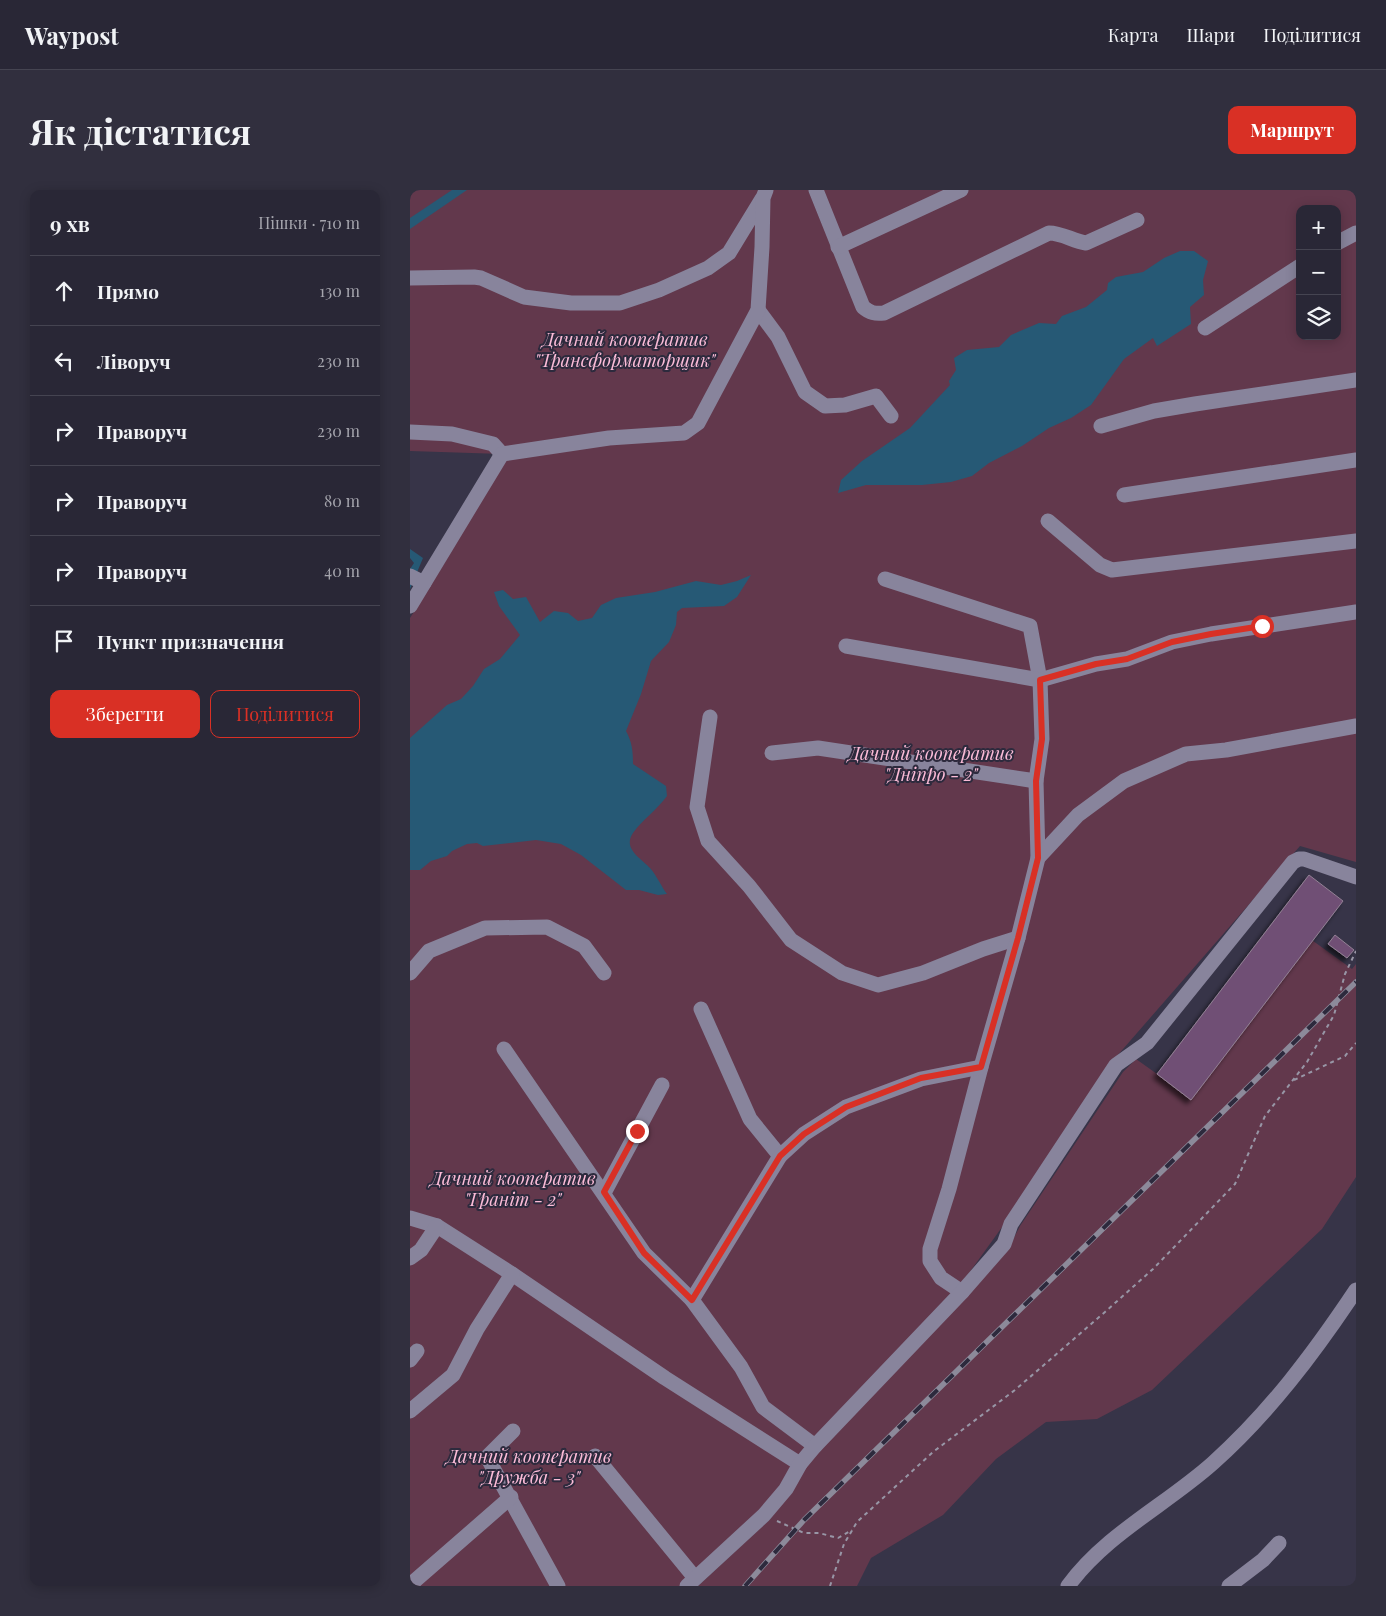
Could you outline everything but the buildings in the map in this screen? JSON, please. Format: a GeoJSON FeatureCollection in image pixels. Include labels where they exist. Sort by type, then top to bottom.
{"type":"FeatureCollection","features":[{"type":"Feature","properties":{"kind":"lane"},"geometry":{"type":"LineString","coordinates":[[816,190],[863,306],[869,312],[884,313],[1049,233],[1056,233],[1078,242],[1086,243],[1137,220]]}},
{"type":"Feature","properties":{"kind":"lane"},"geometry":{"type":"LineString","coordinates":[[838,247],[961,190]]}},
{"type":"Feature","properties":{"kind":"lane"},"geometry":{"type":"LineString","coordinates":[[410,278],[474,277],[481,278],[524,297],[571,303],[620,303],[658,290],[722,260],[729,253],[764,194]]}},
{"type":"Feature","properties":{"kind":"lane"},"geometry":{"type":"LineString","coordinates":[[502,454],[609,438],[684,433],[698,423],[758,310],[764,194]]}},
{"type":"Feature","properties":{"kind":"lane"},"geometry":{"type":"LineString","coordinates":[[1341,241],[1356,233]]}},
{"type":"Feature","properties":{"kind":"lane"},"geometry":{"type":"LineString","coordinates":[[1205,328],[1296,269]]}},
{"type":"Feature","properties":{"kind":"lane"},"geometry":{"type":"LineString","coordinates":[[758,310],[778,337],[805,392],[825,406],[845,405],[876,396],[891,416]]}},
{"type":"Feature","properties":{"kind":"lane"},"geometry":{"type":"LineString","coordinates":[[1101,426],[1154,411],[1356,380]]}},
{"type":"Feature","properties":{"kind":"lane"},"geometry":{"type":"LineString","coordinates":[[410,432],[452,434],[494,444],[502,454]]}},
{"type":"Feature","properties":{"kind":"lane"},"geometry":{"type":"LineString","coordinates":[[410,606],[502,454]]}},
{"type":"Feature","properties":{"kind":"lane"},"geometry":{"type":"LineString","coordinates":[[1124,495],[1356,460]]}},
{"type":"Feature","properties":{"kind":"lane"},"geometry":{"type":"LineString","coordinates":[[1048,521],[1100,565],[1112,570],[1356,541]]}},
{"type":"Feature","properties":{"kind":"lane"},"geometry":{"type":"LineString","coordinates":[[410,576],[424,583]]}},
{"type":"Feature","properties":{"kind":"lane"},"geometry":{"type":"LineString","coordinates":[[885,579],[1030,626],[1040,680],[1042,739],[1036,781],[1038,858],[949,1189],[930,1249],[930,1261],[941,1278],[962,1292]]}},
{"type":"Feature","properties":{"kind":"lane"},"geometry":{"type":"LineString","coordinates":[[846,646],[1040,680],[1096,664],[1127,659],[1172,642],[1211,634],[1356,612]]}},
{"type":"Feature","properties":{"kind":"lane"},"geometry":{"type":"LineString","coordinates":[[710,717],[697,807],[708,842],[749,886],[790,940],[842,974],[878,985],[922,973],[983,949],[1018,938]]}},
{"type":"Feature","properties":{"kind":"lane"},"geometry":{"type":"LineString","coordinates":[[1038,858],[1078,815],[1124,781],[1186,754],[1226,750],[1356,726]]}},
{"type":"Feature","properties":{"kind":"lane"},"geometry":{"type":"LineString","coordinates":[[772,753],[818,748],[1036,781]]}},
{"type":"Feature","properties":{"kind":"lane"},"geometry":{"type":"LineString","coordinates":[[595,1456],[691,1582],[764,1515],[786,1489],[800,1464],[815,1446],[962,1292],[1004,1244],[1011,1224],[1116,1065],[1147,1042],[1293,862],[1304,859],[1356,877]]}},
{"type":"Feature","properties":{"kind":"lane"},"geometry":{"type":"LineString","coordinates":[[410,973],[430,951],[485,928],[547,927],[584,946],[604,973]]}},
{"type":"Feature","properties":{"kind":"lane"},"geometry":{"type":"LineString","coordinates":[[701,1008],[750,1119],[780,1156]]}},
{"type":"Feature","properties":{"kind":"lane"},"geometry":{"type":"LineString","coordinates":[[504,1049],[604,1192],[644,1253],[692,1300],[741,1367],[763,1407],[815,1446]]}},
{"type":"Feature","properties":{"kind":"lane"},"geometry":{"type":"LineString","coordinates":[[692,1300],[780,1156],[804,1134],[846,1107],[921,1078],[981,1067]]}},
{"type":"Feature","properties":{"kind":"lane"},"geometry":{"type":"LineString","coordinates":[[604,1192],[662,1085]]}},
{"type":"Feature","properties":{"kind":"lane"},"geometry":{"type":"LineString","coordinates":[[410,1218],[437,1226],[512,1274],[665,1378],[800,1464]]}},
{"type":"Feature","properties":{"kind":"lane"},"geometry":{"type":"LineString","coordinates":[[410,1258],[422,1250],[437,1226]]}},
{"type":"Feature","properties":{"kind":"lane"},"geometry":{"type":"LineString","coordinates":[[410,1411],[453,1375],[477,1329],[512,1274]]}},
{"type":"Feature","properties":{"kind":"lane"},"geometry":{"type":"LineString","coordinates":[[1068,1586],[1077,1573],[1116,1536],[1212,1464],[1264,1413],[1323,1340],[1356,1290]]}},
{"type":"Feature","properties":{"kind":"lane"},"geometry":{"type":"LineString","coordinates":[[513,1431],[487,1457],[511,1497],[558,1586]]}},
{"type":"Feature","properties":{"kind":"lane"},"geometry":{"type":"LineString","coordinates":[[410,1585],[511,1497]]}},
{"type":"Feature","properties":{"kind":"lane"},"geometry":{"type":"LineString","coordinates":[[1229,1586],[1263,1560],[1279,1543]]}},
{"type":"Feature","properties":{"kind":"path"},"geometry":{"type":"LineString","coordinates":[[830,1586],[844,1544],[857,1522],[933,1452],[1015,1390],[1153,1269],[1235,1184],[1265,1116],[1307,1062],[1334,1015],[1345,974],[1356,951]]}},
{"type":"Feature","properties":{"kind":"path"},"geometry":{"type":"LineString","coordinates":[[1292,1081],[1345,1056],[1356,1043]]}},
{"type":"Feature","properties":{"kind":"path"},"geometry":{"type":"LineString","coordinates":[[764,1515],[804,1532],[819,1533],[838,1538],[852,1530]]}},
{"type":"Feature","properties":{"kind":"green space"},"geometry":{"type":"Polygon","coordinates":[[[410,190],[1356,190],[1356,862],[1300,846],[1103,1072],[1036,1180],[956,1291],[766,1512],[688,1586],[410,1586],[410,618],[445,562],[502,454],[410,451],[410,190]]]}},
{"type":"Feature","properties":{"kind":"green space"},"geometry":{"type":"Polygon","coordinates":[[[1309,938],[1352,969],[1356,964],[1356,1177],[1322,1229],[1152,1390],[1097,1419],[1046,1422],[996,1459],[943,1515],[871,1558],[857,1586],[698,1586],[771,1518],[818,1448],[1007,1251],[1020,1226],[1123,1072],[1136,1059],[1188,1096],[1309,938]]]}},
{"type":"Feature","properties":{"kind":"water"},"geometry":{"type":"Polygon","coordinates":[[[452,190],[467,190],[410,229],[410,218],[452,190]]]}},
{"type":"Feature","properties":{"kind":"water"},"geometry":{"type":"Polygon","coordinates":[[[1180,251],[1194,251],[1208,261],[1203,280],[1204,295],[1190,307],[1191,324],[1157,346],[1153,338],[1124,359],[1091,405],[1071,418],[1049,428],[1022,446],[989,463],[972,476],[951,482],[922,485],[866,485],[838,493],[841,480],[862,461],[910,428],[950,385],[949,381],[956,370],[954,358],[967,350],[999,347],[1011,335],[1039,323],[1056,324],[1062,316],[1086,307],[1107,290],[1108,283],[1116,277],[1143,272],[1164,258],[1180,251]]]}},
{"type":"Feature","properties":{"kind":"water"},"geometry":{"type":"Polygon","coordinates":[[[410,549],[423,558],[410,589],[410,569],[414,563],[410,558],[410,549]]]}},
{"type":"Feature","properties":{"kind":"water"},"geometry":{"type":"Polygon","coordinates":[[[751,575],[737,597],[724,606],[682,608],[677,612],[676,625],[669,642],[651,661],[641,694],[626,731],[632,747],[633,764],[666,786],[667,796],[633,833],[630,844],[631,849],[650,868],[667,894],[658,895],[639,890],[626,890],[581,855],[561,844],[536,840],[483,846],[477,843],[467,844],[452,851],[447,856],[431,861],[420,870],[410,870],[410,738],[447,705],[461,699],[473,686],[484,669],[500,659],[520,635],[499,606],[494,592],[503,590],[513,599],[526,597],[540,622],[554,611],[568,613],[578,621],[592,618],[601,605],[616,598],[655,592],[696,581],[721,585],[751,575]]]}},
{"type":"Feature","properties":{"kind":"railway"},"geometry":{"type":"LineString","coordinates":[[745,1586],[804,1520],[1356,982]]}},
{"type":"Feature","properties":{"kind":"route"},"geometry":{"type":"LineString","coordinates":[[637,1131],[604,1192],[644,1253],[692,1300],[780,1156],[804,1134],[846,1107],[921,1078],[981,1067],[1018,938],[1038,858],[1036,781],[1042,739],[1040,680],[1096,664],[1127,659],[1172,642],[1262,626]]}},
{"type":"Feature","properties":{"kind":"park label","name":"Дачний кооператив \"Трансформаторщик\""},"geometry":{"type":"Point","coordinates":[625,350]}},
{"type":"Feature","properties":{"kind":"park label","name":"Дачний кооператив \"Дніпро - 2\""},"geometry":{"type":"Point","coordinates":[931,764]}},
{"type":"Feature","properties":{"kind":"park label","name":"Дачний кооператив \"Граніт - 2\""},"geometry":{"type":"Point","coordinates":[513,1190]}},
{"type":"Feature","properties":{"kind":"park label","name":"Дачний кооператив \"Дружба - 3\""},"geometry":{"type":"Point","coordinates":[529,1467]}}]}
